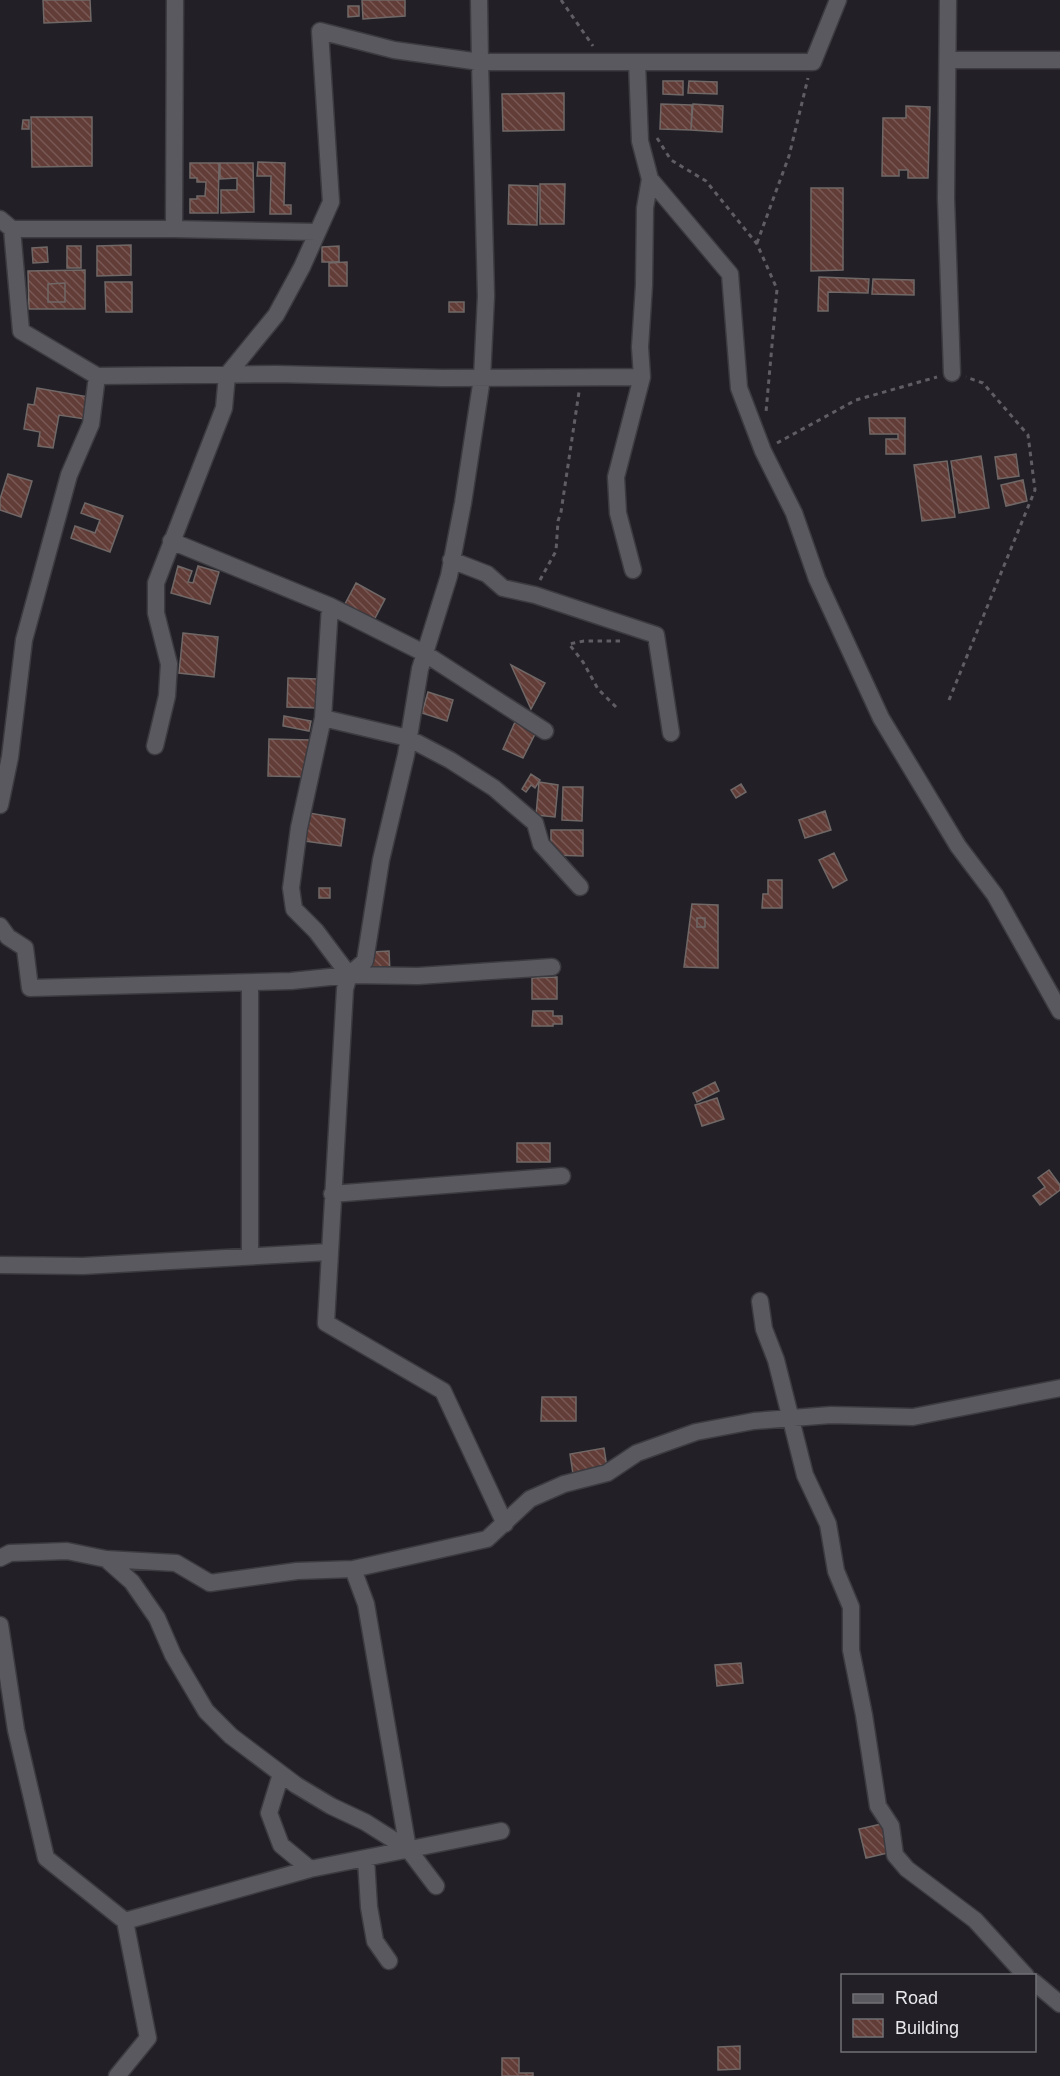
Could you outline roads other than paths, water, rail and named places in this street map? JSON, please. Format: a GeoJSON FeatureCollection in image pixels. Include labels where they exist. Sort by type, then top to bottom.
{"type":"FeatureCollection","features":[{"type":"Feature","properties":{"kind":"street"},"geometry":{"type":"LineString","coordinates":[[174,229],[175,0]]}},
{"type":"Feature","properties":{"kind":"street"},"geometry":{"type":"LineString","coordinates":[[478,0],[486,296],[482,378],[463,503],[449,576],[424,653],[406,755],[381,860],[365,961],[349,975],[345,989],[326,1323],[442,1391],[505,1524]]}},
{"type":"Feature","properties":{"kind":"street"},"geometry":{"type":"LineString","coordinates":[[155,746],[167,696],[169,664],[156,613],[156,583],[224,408],[227,375],[276,315],[302,267],[331,202],[320,31],[394,50],[480,62],[813,62],[838,0]]}},
{"type":"Feature","properties":{"kind":"street"},"geometry":{"type":"LineString","coordinates":[[948,0],[946,198],[952,373]]}},
{"type":"Feature","properties":{"kind":"street"},"geometry":{"type":"LineString","coordinates":[[948,60],[1060,60]]}},
{"type":"Feature","properties":{"kind":"street"},"geometry":{"type":"LineString","coordinates":[[633,570],[618,513],[616,477],[642,377],[640,347],[645,208],[650,179],[640,141],[637,62]]}},
{"type":"Feature","properties":{"kind":"street"},"geometry":{"type":"LineString","coordinates":[[650,179],[730,274],[738,388],[763,451],[794,513],[817,579],[881,718],[958,846],[995,896],[1060,1011]]}},
{"type":"Feature","properties":{"kind":"street"},"geometry":{"type":"LineString","coordinates":[[317,232],[6,224],[21,331],[97,376],[276,374],[581,379],[642,377]]}},
{"type":"Feature","properties":{"kind":"street"},"geometry":{"type":"LineString","coordinates":[[0,806],[10,756],[24,640],[69,475],[91,424],[97,376]]}},
{"type":"Feature","properties":{"kind":"street"},"geometry":{"type":"LineString","coordinates":[[171,541],[330,606],[424,653],[545,731]]}},
{"type":"Feature","properties":{"kind":"street"},"geometry":{"type":"LineString","coordinates":[[451,560],[487,574],[502,588],[535,595],[656,635],[671,733]]}},
{"type":"Feature","properties":{"kind":"street"},"geometry":{"type":"LineString","coordinates":[[330,606],[323,718],[299,828],[291,888],[294,909],[316,930],[349,975]]}},
{"type":"Feature","properties":{"kind":"street"},"geometry":{"type":"LineString","coordinates":[[323,718],[408,738],[450,760],[494,788],[535,823],[541,844],[580,887]]}},
{"type":"Feature","properties":{"kind":"street"},"geometry":{"type":"LineString","coordinates":[[0,926],[8,937],[25,948],[30,988],[250,983],[349,975],[418,976],[552,968]]}},
{"type":"Feature","properties":{"kind":"street"},"geometry":{"type":"LineString","coordinates":[[250,983],[250,1256]]}},
{"type":"Feature","properties":{"kind":"street"},"geometry":{"type":"LineString","coordinates":[[332,1194],[562,1176]]}},
{"type":"Feature","properties":{"kind":"street"},"geometry":{"type":"LineString","coordinates":[[0,1265],[83,1266],[329,1252]]}},
{"type":"Feature","properties":{"kind":"street"},"geometry":{"type":"LineString","coordinates":[[760,1301],[764,1329],[776,1360],[805,1475],[828,1524],[836,1571],[851,1607],[851,1650],[878,1806],[891,1826],[895,1855],[907,1869],[975,1920],[1024,1974]]}},
{"type":"Feature","properties":{"kind":"street"},"geometry":{"type":"LineString","coordinates":[[0,1558],[10,1553],[67,1551],[106,1559],[176,1563],[210,1583],[297,1571],[353,1569],[487,1539],[530,1499],[564,1484],[607,1473],[637,1453],[696,1432],[754,1421],[831,1415],[913,1417],[1060,1388]]}},
{"type":"Feature","properties":{"kind":"street"},"geometry":{"type":"LineString","coordinates":[[106,1559],[132,1582],[157,1618],[173,1655],[206,1711],[231,1736],[296,1785],[331,1806],[365,1822],[408,1849],[436,1886]]}},
{"type":"Feature","properties":{"kind":"street"},"geometry":{"type":"LineString","coordinates":[[353,1569],[366,1604],[408,1849]]}},
{"type":"Feature","properties":{"kind":"street"},"geometry":{"type":"LineString","coordinates":[[0,1624],[16,1730],[46,1858],[125,1921],[148,2038],[117,2076]]}},
{"type":"Feature","properties":{"kind":"street"},"geometry":{"type":"LineString","coordinates":[[281,1774],[269,1813],[281,1845],[310,1869]]}},
{"type":"Feature","properties":{"kind":"street"},"geometry":{"type":"LineString","coordinates":[[125,1921],[310,1869],[501,1831]]}},
{"type":"Feature","properties":{"kind":"street"},"geometry":{"type":"LineString","coordinates":[[366,1859],[369,1907],[375,1941],[389,1961]]}},
{"type":"Feature","properties":{"kind":"street"},"geometry":{"type":"LineString","coordinates":[[1036,1983],[1060,2004]]}}]}
